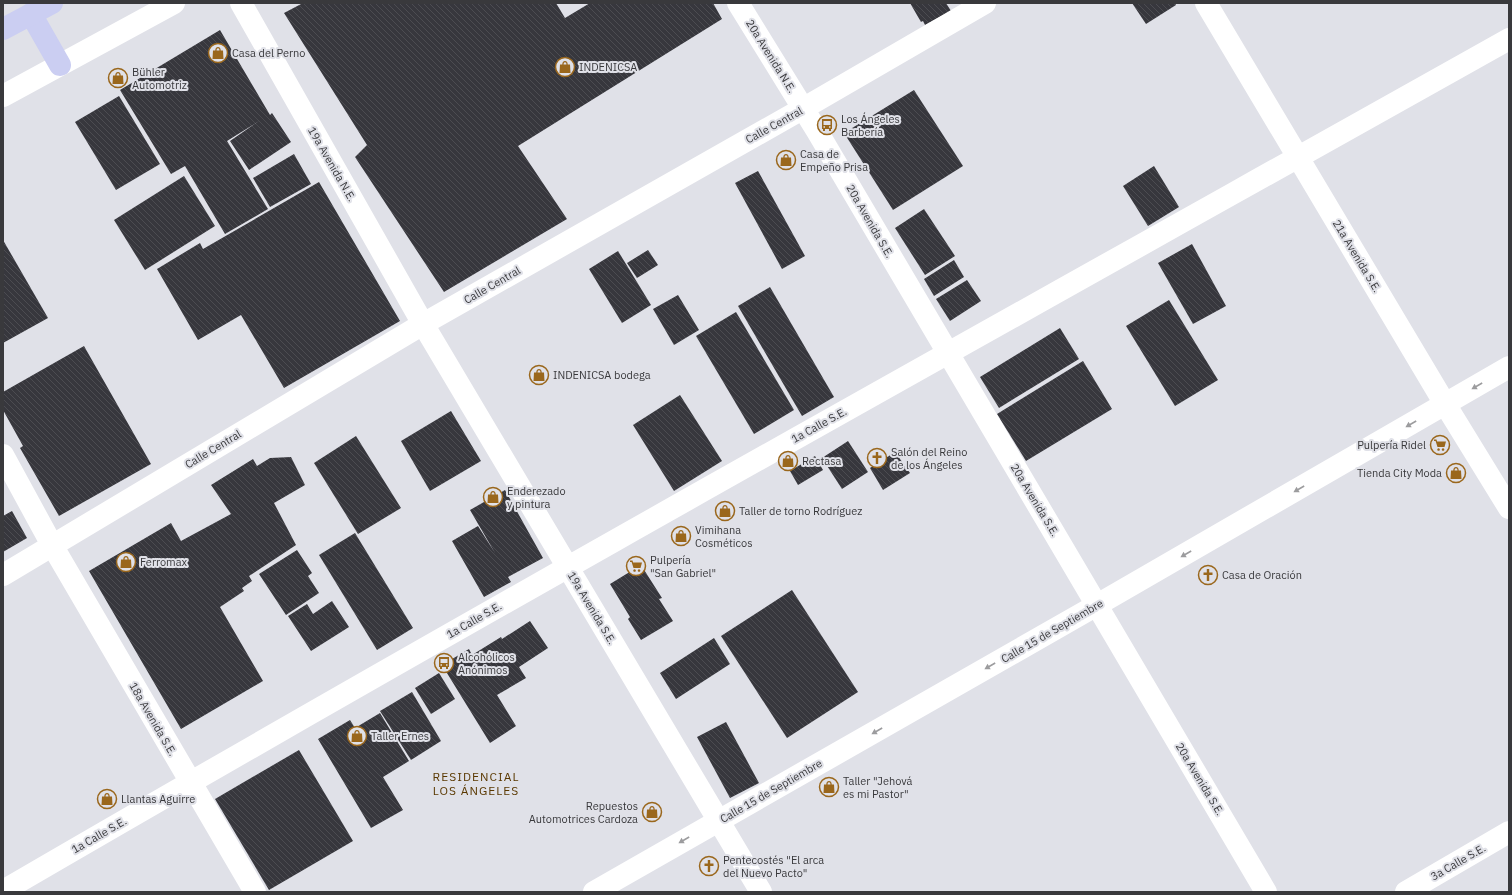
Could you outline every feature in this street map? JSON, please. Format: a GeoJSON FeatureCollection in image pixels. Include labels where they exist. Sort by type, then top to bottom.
{"type":"FeatureCollection","features":[{"type":"Feature","properties":{"kind":"highway"},"geometry":{"type":"LineString","coordinates":[[3,29],[52,3]]}},
{"type":"Feature","properties":{"kind":"highway"},"geometry":{"type":"LineString","coordinates":[[31,14],[60,65]]}},
{"type":"Feature","properties":{"kind":"street"},"geometry":{"type":"LineString","coordinates":[[3,96],[174,3]]}},
{"type":"Feature","properties":{"kind":"street","name":"19a Avenida N.E."},"geometry":{"type":"LineString","coordinates":[[241,3],[423,324]]}},
{"type":"Feature","properties":{"kind":"street","name":"20a Avenida N.E."},"geometry":{"type":"LineString","coordinates":[[738,3],[804,108]]}},
{"type":"Feature","properties":{"kind":"street","name":"Calle Central"},"geometry":{"type":"LineString","coordinates":[[3,575],[423,324],[804,108],[985,3]]}},
{"type":"Feature","properties":{"kind":"street","name":"21a Avenida S.E."},"geometry":{"type":"LineString","coordinates":[[1206,3],[1445,404],[1509,508]]}},
{"type":"Feature","properties":{"kind":"street","name":"1a Calle S.E."},"geometry":{"type":"LineString","coordinates":[[3,891],[189,782],[567,566],[1509,39]]}},
{"type":"Feature","properties":{"kind":"street","name":"20a Avenida S.E."},"geometry":{"type":"LineString","coordinates":[[804,108],[1266,892]]}},
{"type":"Feature","properties":{"kind":"street","name":"19a Avenida S.E."},"geometry":{"type":"LineString","coordinates":[[423,324],[761,892]]}},
{"type":"Feature","properties":{"kind":"street","name":"Calle 15 de Septiembre"},"geometry":{"type":"LineString","coordinates":[[594,892],[1097,605],[1509,367]]}},
{"type":"Feature","properties":{"kind":"street","name":"18a Avenida S.E."},"geometry":{"type":"LineString","coordinates":[[3,455],[52,545],[189,782],[255,892]]}},
{"type":"Feature","properties":{"kind":"street","name":"3a Calle S.E."},"geometry":{"type":"LineString","coordinates":[[1406,892],[1509,832]]}},
{"type":"Feature","properties":{"kind":"building"},"geometry":{"type":"Polygon","coordinates":[[[303,3],[556,3],[565,18],[590,3],[713,3],[722,19],[518,146],[567,219],[444,292],[355,157],[367,145],[284,13],[303,3]]]}},
{"type":"Feature","properties":{"kind":"building"},"geometry":{"type":"Polygon","coordinates":[[[910,3],[946,3],[951,11],[925,25],[923,21],[921,22],[910,3]]]}},
{"type":"Feature","properties":{"kind":"building"},"geometry":{"type":"Polygon","coordinates":[[[1132,3],[1175,3],[1176,5],[1146,24],[1132,3]]]}},
{"type":"Feature","properties":{"kind":"building"},"geometry":{"type":"Polygon","coordinates":[[[220,30],[270,115],[272,113],[291,142],[249,170],[230,141],[259,121],[227,141],[268,209],[225,234],[185,166],[171,174],[120,90],[220,30]]]}},
{"type":"Feature","properties":{"kind":"building"},"geometry":{"type":"Polygon","coordinates":[[[914,90],[963,166],[893,210],[844,133],[914,90]]]}},
{"type":"Feature","properties":{"kind":"building"},"geometry":{"type":"Polygon","coordinates":[[[119,96],[160,164],[116,190],[75,122],[119,96]]]}},
{"type":"Feature","properties":{"kind":"building"},"geometry":{"type":"Polygon","coordinates":[[[294,154],[311,184],[270,207],[253,178],[294,154]]]}},
{"type":"Feature","properties":{"kind":"building"},"geometry":{"type":"Polygon","coordinates":[[[1154,166],[1179,207],[1148,226],[1123,186],[1154,166]]]}},
{"type":"Feature","properties":{"kind":"building"},"geometry":{"type":"Polygon","coordinates":[[[758,171],[805,256],[782,269],[735,183],[758,171]]]}},
{"type":"Feature","properties":{"kind":"building"},"geometry":{"type":"Polygon","coordinates":[[[184,176],[215,226],[145,270],[114,220],[184,176]]]}},
{"type":"Feature","properties":{"kind":"building"},"geometry":{"type":"Polygon","coordinates":[[[319,182],[400,321],[284,388],[241,315],[198,340],[157,269],[200,243],[203,249],[319,182]]]}},
{"type":"Feature","properties":{"kind":"building"},"geometry":{"type":"Polygon","coordinates":[[[924,209],[955,256],[925,275],[895,228],[924,209]]]}},
{"type":"Feature","properties":{"kind":"building"},"geometry":{"type":"Polygon","coordinates":[[[3,240],[48,318],[3,343],[3,240]]]}},
{"type":"Feature","properties":{"kind":"building"},"geometry":{"type":"Polygon","coordinates":[[[1192,244],[1226,306],[1193,324],[1158,263],[1192,244]]]}},
{"type":"Feature","properties":{"kind":"building"},"geometry":{"type":"Polygon","coordinates":[[[648,250],[658,265],[637,278],[627,263],[648,250]]]}},
{"type":"Feature","properties":{"kind":"building"},"geometry":{"type":"Polygon","coordinates":[[[618,251],[651,305],[622,323],[589,269],[618,251]]]}},
{"type":"Feature","properties":{"kind":"building"},"geometry":{"type":"Polygon","coordinates":[[[954,260],[964,277],[934,296],[924,279],[954,260]]]}},
{"type":"Feature","properties":{"kind":"building"},"geometry":{"type":"Polygon","coordinates":[[[967,280],[981,301],[950,321],[936,299],[967,280]]]}},
{"type":"Feature","properties":{"kind":"building"},"geometry":{"type":"Polygon","coordinates":[[[770,287],[834,397],[802,416],[738,306],[770,287]]]}},
{"type":"Feature","properties":{"kind":"building"},"geometry":{"type":"Polygon","coordinates":[[[678,295],[699,330],[674,345],[653,309],[678,295]]]}},
{"type":"Feature","properties":{"kind":"building"},"geometry":{"type":"Polygon","coordinates":[[[1169,300],[1218,380],[1175,406],[1126,326],[1169,300]]]}},
{"type":"Feature","properties":{"kind":"building"},"geometry":{"type":"Polygon","coordinates":[[[736,312],[794,410],[754,434],[696,336],[736,312]]]}},
{"type":"Feature","properties":{"kind":"building"},"geometry":{"type":"Polygon","coordinates":[[[1060,328],[1079,359],[999,408],[980,377],[1060,328]]]}},
{"type":"Feature","properties":{"kind":"building"},"geometry":{"type":"Polygon","coordinates":[[[84,346],[151,464],[59,516],[20,448],[23,446],[3,410],[3,392],[84,346]]]}},
{"type":"Feature","properties":{"kind":"building"},"geometry":{"type":"Polygon","coordinates":[[[1083,361],[1112,409],[1026,461],[997,414],[1083,361]]]}},
{"type":"Feature","properties":{"kind":"building"},"geometry":{"type":"Polygon","coordinates":[[[680,395],[722,461],[674,491],[633,425],[680,395]]]}},
{"type":"Feature","properties":{"kind":"building"},"geometry":{"type":"Polygon","coordinates":[[[451,411],[481,461],[430,491],[401,441],[451,411]]]}},
{"type":"Feature","properties":{"kind":"building"},"geometry":{"type":"Polygon","coordinates":[[[356,436],[401,508],[358,534],[314,463],[356,436]]]}},
{"type":"Feature","properties":{"kind":"building"},"geometry":{"type":"Polygon","coordinates":[[[848,441],[868,472],[842,489],[822,458],[848,441]]]}},
{"type":"Feature","properties":{"kind":"building"},"geometry":{"type":"Polygon","coordinates":[[[895,452],[910,473],[883,490],[870,468],[895,452]]]}},
{"type":"Feature","properties":{"kind":"building"},"geometry":{"type":"Polygon","coordinates":[[[815,456],[823,470],[798,485],[790,471],[815,456]]]}},
{"type":"Feature","properties":{"kind":"building"},"geometry":{"type":"Polygon","coordinates":[[[291,457],[305,485],[274,503],[296,545],[249,576],[252,581],[242,588],[244,591],[220,607],[263,681],[181,729],[89,571],[171,523],[181,541],[231,514],[211,485],[253,459],[257,466],[270,458],[291,457]]]}},
{"type":"Feature","properties":{"kind":"building"},"geometry":{"type":"Polygon","coordinates":[[[505,490],[543,558],[508,577],[511,582],[484,597],[452,541],[478,526],[495,553],[470,510],[505,490]]]}},
{"type":"Feature","properties":{"kind":"building"},"geometry":{"type":"Polygon","coordinates":[[[12,511],[27,538],[3,552],[3,516],[12,511]]]}},
{"type":"Feature","properties":{"kind":"building"},"geometry":{"type":"Polygon","coordinates":[[[355,533],[413,628],[377,650],[319,555],[355,533]]]}},
{"type":"Feature","properties":{"kind":"building"},"geometry":{"type":"Polygon","coordinates":[[[297,550],[312,573],[308,576],[319,593],[286,615],[259,574],[297,550]]]}},
{"type":"Feature","properties":{"kind":"building"},"geometry":{"type":"Polygon","coordinates":[[[641,565],[662,598],[659,599],[673,621],[641,640],[628,619],[630,617],[610,584],[641,565]]]}},
{"type":"Feature","properties":{"kind":"building"},"geometry":{"type":"Polygon","coordinates":[[[792,590],[858,692],[787,738],[721,636],[792,590]]]}},
{"type":"Feature","properties":{"kind":"building"},"geometry":{"type":"Polygon","coordinates":[[[332,601],[349,627],[311,651],[288,616],[307,604],[313,614],[332,601]]]}},
{"type":"Feature","properties":{"kind":"building"},"geometry":{"type":"Polygon","coordinates":[[[530,621],[548,648],[519,667],[526,678],[497,695],[516,726],[490,743],[442,665],[469,649],[472,655],[501,637],[502,639],[530,621]]]}},
{"type":"Feature","properties":{"kind":"building"},"geometry":{"type":"Polygon","coordinates":[[[714,638],[730,664],[676,699],[660,673],[714,638]]]}},
{"type":"Feature","properties":{"kind":"building"},"geometry":{"type":"Polygon","coordinates":[[[439,673],[455,699],[431,714],[415,688],[439,673]]]}},
{"type":"Feature","properties":{"kind":"building"},"geometry":{"type":"Polygon","coordinates":[[[412,692],[441,741],[411,760],[380,711],[412,692]]]}},
{"type":"Feature","properties":{"kind":"building"},"geometry":{"type":"Polygon","coordinates":[[[380,713],[409,761],[383,777],[403,810],[371,828],[318,739],[350,720],[355,728],[380,713]]]}},
{"type":"Feature","properties":{"kind":"building"},"geometry":{"type":"Polygon","coordinates":[[[726,722],[759,783],[730,798],[697,737],[726,722]]]}},
{"type":"Feature","properties":{"kind":"building"},"geometry":{"type":"Polygon","coordinates":[[[299,750],[353,841],[269,890],[215,799],[299,750]]]}},
{"type":"Feature","properties":{"kind":"place","name":"Casa del Perno"},"geometry":{"type":"Point","coordinates":[218,53]}},
{"type":"Feature","properties":{"kind":"place","name":"INDENICSA"},"geometry":{"type":"Point","coordinates":[565,67]}},
{"type":"Feature","properties":{"kind":"place","name":"Bühler Automotriz"},"geometry":{"type":"Point","coordinates":[118,78]}},
{"type":"Feature","properties":{"kind":"place","name":"Los Ángeles Barbería"},"geometry":{"type":"Point","coordinates":[827,125]}},
{"type":"Feature","properties":{"kind":"place","name":"Casa de Empeño Prisa"},"geometry":{"type":"Point","coordinates":[786,160]}},
{"type":"Feature","properties":{"kind":"place","name":"INDENICSA bodega"},"geometry":{"type":"Point","coordinates":[539,375]}},
{"type":"Feature","properties":{"kind":"place","name":"Pulpería Ridel"},"geometry":{"type":"Point","coordinates":[1440,445]}},
{"type":"Feature","properties":{"kind":"place","name":"Salón del Reino de los Ángeles"},"geometry":{"type":"Point","coordinates":[877,458]}},
{"type":"Feature","properties":{"kind":"place","name":"Rectasa"},"geometry":{"type":"Point","coordinates":[788,461]}},
{"type":"Feature","properties":{"kind":"place","name":"Tienda City Moda"},"geometry":{"type":"Point","coordinates":[1456,473]}},
{"type":"Feature","properties":{"kind":"place","name":"Enderezado y pintura"},"geometry":{"type":"Point","coordinates":[493,497]}},
{"type":"Feature","properties":{"kind":"place","name":"Taller de torno Rodríguez"},"geometry":{"type":"Point","coordinates":[725,511]}},
{"type":"Feature","properties":{"kind":"place","name":"Vimihana Cosméticos"},"geometry":{"type":"Point","coordinates":[681,536]}},
{"type":"Feature","properties":{"kind":"place","name":"Ferromax"},"geometry":{"type":"Point","coordinates":[126,562]}},
{"type":"Feature","properties":{"kind":"place","name":"Pulpería \"San Gabriel\""},"geometry":{"type":"Point","coordinates":[636,566]}},
{"type":"Feature","properties":{"kind":"place","name":"Casa de Oración"},"geometry":{"type":"Point","coordinates":[1208,575]}},
{"type":"Feature","properties":{"kind":"place","name":"Alcohólicos Anónimos"},"geometry":{"type":"Point","coordinates":[444,663]}},
{"type":"Feature","properties":{"kind":"place","name":"Taller Ernes"},"geometry":{"type":"Point","coordinates":[357,736]}},
{"type":"Feature","properties":{"kind":"place","name":"Taller \"Jehová es mi Pastor\""},"geometry":{"type":"Point","coordinates":[829,787]}},
{"type":"Feature","properties":{"kind":"place","name":"Llantas Aguirre"},"geometry":{"type":"Point","coordinates":[107,799]}},
{"type":"Feature","properties":{"kind":"place","name":"Repuestos Automotrices Cardoza"},"geometry":{"type":"Point","coordinates":[652,812]}},
{"type":"Feature","properties":{"kind":"place","name":"Pentecostés \"El arca del Nuevo Pacto\""},"geometry":{"type":"Point","coordinates":[709,866]}},
{"type":"Feature","properties":{"kind":"district","name":"RESIDENCIAL LOS ÁNGELES"},"geometry":{"type":"Point","coordinates":[476,784]}}]}
